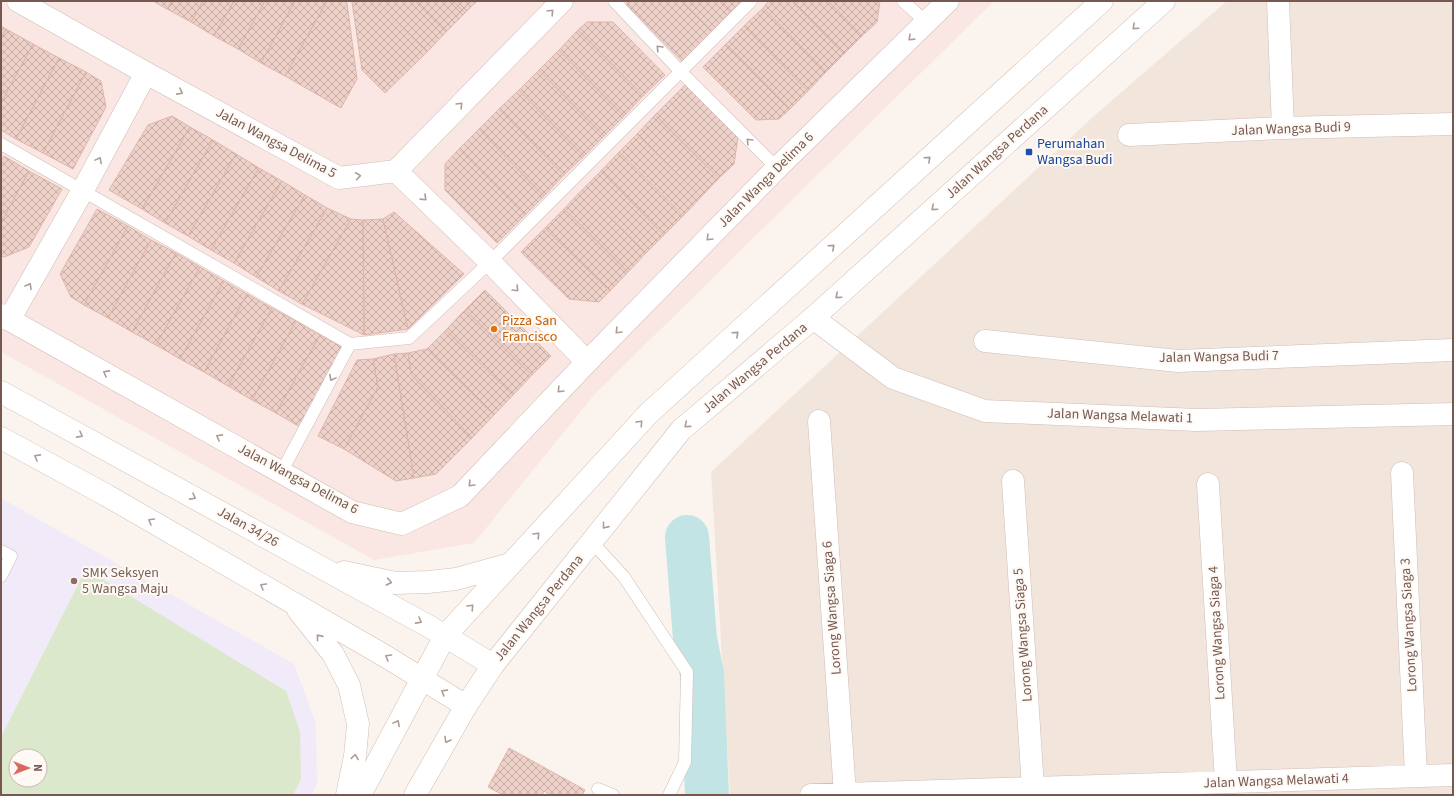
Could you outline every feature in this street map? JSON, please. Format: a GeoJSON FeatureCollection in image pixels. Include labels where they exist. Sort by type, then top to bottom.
{"type":"FeatureCollection","features":[{"type":"Feature","properties":{"kind":"street","name":"Jalan Wangsa Delima 5"},"geometry":{"type":"LineString","coordinates":[[18,1],[146,73],[339,178],[396,170]]}},
{"type":"Feature","properties":{"kind":"street"},"geometry":{"type":"LineString","coordinates":[[562,1],[396,170],[490,262],[587,362]]}},
{"type":"Feature","properties":{"kind":"street","name":"Jalan Wanga Delima 6"},"geometry":{"type":"LineString","coordinates":[[587,362],[777,168],[948,1]]}},
{"type":"Feature","properties":{"kind":"street"},"geometry":{"type":"LineString","coordinates":[[360,795],[421,678],[445,636],[648,414],[1102,1]]}},
{"type":"Feature","properties":{"kind":"street","name":"Jalan Wangsa Perdana"},"geometry":{"type":"LineString","coordinates":[[415,795],[466,706],[493,665],[681,430],[813,318],[1164,1]]}},
{"type":"Feature","properties":{"kind":"street"},"geometry":{"type":"LineString","coordinates":[[1278,1],[1283,128]]}},
{"type":"Feature","properties":{"kind":"street"},"geometry":{"type":"LineString","coordinates":[[5,317],[83,190],[146,73]]}},
{"type":"Feature","properties":{"kind":"street","name":"Jalan Wangsa Budi 9"},"geometry":{"type":"LineString","coordinates":[[1128,135],[1283,128],[1453,124]]}},
{"type":"Feature","properties":{"kind":"street","name":"Jalan Wangsa Delima 6"},"geometry":{"type":"LineString","coordinates":[[5,317],[282,471],[352,512],[402,524],[460,496],[587,362]]}},
{"type":"Feature","properties":{"kind":"street","name":"Jalan Wangsa Melawati 1"},"geometry":{"type":"LineString","coordinates":[[813,318],[893,378],[985,411],[1197,420],[1453,414]]}},
{"type":"Feature","properties":{"kind":"street","name":"Jalan Wangsa Budi 7"},"geometry":{"type":"LineString","coordinates":[[985,341],[1178,361],[1453,350]]}},
{"type":"Feature","properties":{"kind":"street","name":"Jalan 34/26"},"geometry":{"type":"LineString","coordinates":[[1,392],[323,568],[445,636],[493,665]]}},
{"type":"Feature","properties":{"kind":"street","name":"Lorong Wangsa Siaga 6"},"geometry":{"type":"LineString","coordinates":[[819,421],[845,794]]}},
{"type":"Feature","properties":{"kind":"street"},"geometry":{"type":"LineString","coordinates":[[1,438],[106,495],[290,601],[466,706]]}},
{"type":"Feature","properties":{"kind":"street","name":"Lorong Wangsa Siaga 3"},"geometry":{"type":"LineString","coordinates":[[1402,473],[1416,776]]}},
{"type":"Feature","properties":{"kind":"street","name":"Lorong Wangsa Siaga 5"},"geometry":{"type":"LineString","coordinates":[[1013,481],[1033,788]]}},
{"type":"Feature","properties":{"kind":"street","name":"Lorong Wangsa Siaga 4"},"geometry":{"type":"LineString","coordinates":[[1208,484],[1226,782]]}},
{"type":"Feature","properties":{"kind":"street"},"geometry":{"type":"LineString","coordinates":[[323,568],[396,583],[456,579],[510,564]]}},
{"type":"Feature","properties":{"kind":"street"},"geometry":{"type":"LineString","coordinates":[[290,601],[333,654],[349,685],[358,724],[355,756],[347,795]]}},
{"type":"Feature","properties":{"kind":"street","name":"Jalan Wangsa Melawati 4"},"geometry":{"type":"LineString","coordinates":[[811,795],[1453,775]]}},
{"type":"Feature","properties":{"kind":"lane"},"geometry":{"type":"LineString","coordinates":[[614,1],[681,72],[777,168]]}},
{"type":"Feature","properties":{"kind":"lane"},"geometry":{"type":"LineString","coordinates":[[1,144],[350,344],[409,338],[490,262],[751,1]]}},
{"type":"Feature","properties":{"kind":"lane"},"geometry":{"type":"LineString","coordinates":[[903,1],[927,23]]}},
{"type":"Feature","properties":{"kind":"lane"},"geometry":{"type":"LineString","coordinates":[[282,471],[350,344]]}},
{"type":"Feature","properties":{"kind":"lane"},"geometry":{"type":"LineString","coordinates":[[592,542],[624,577],[687,672],[685,762],[669,795]]}},
{"type":"Feature","properties":{"kind":"lane"},"geometry":{"type":"LineString","coordinates":[[1,551],[11,556],[1,576]]}},
{"type":"Feature","properties":{"kind":"lane"},"geometry":{"type":"LineString","coordinates":[[598,789],[613,795]]}},
{"type":"Feature","properties":{"kind":"shaded area"},"geometry":{"type":"Polygon","coordinates":[[[1,1],[994,1],[594,395],[474,543],[374,560],[1,352],[1,1]]]}},
{"type":"Feature","properties":{"kind":"shaded area"},"geometry":{"type":"Polygon","coordinates":[[[1227,1],[1453,1],[1453,795],[730,795],[711,472],[1095,115],[1227,1]]]}},
{"type":"Feature","properties":{"kind":"shaded area","name":"SMK Seksyen 5 Wangsa Maju"},"geometry":{"type":"Polygon","coordinates":[[[1,498],[294,664],[316,724],[317,783],[312,795],[1,795],[1,498]]]}},
{"type":"Feature","properties":{"kind":"green space","name":"SMK Seksyen 5 Wangsa Maju"},"geometry":{"type":"Polygon","coordinates":[[[86,569],[286,691],[300,732],[301,779],[293,795],[1,795],[1,737],[86,569]]]}},
{"type":"Feature","properties":{"kind":"building"},"geometry":{"type":"Polygon","coordinates":[[[153,1],[172,1],[167,9],[153,1]]]}},
{"type":"Feature","properties":{"kind":"building"},"geometry":{"type":"Polygon","coordinates":[[[172,1],[203,1],[191,22],[167,9],[172,1]]]}},
{"type":"Feature","properties":{"kind":"building"},"geometry":{"type":"Polygon","coordinates":[[[203,1],[234,1],[214,36],[191,22],[203,1]]]}},
{"type":"Feature","properties":{"kind":"building"},"geometry":{"type":"Polygon","coordinates":[[[234,1],[265,1],[238,49],[214,36],[234,1]]]}},
{"type":"Feature","properties":{"kind":"building"},"geometry":{"type":"Polygon","coordinates":[[[265,1],[295,1],[261,63],[238,49],[265,1]]]}},
{"type":"Feature","properties":{"kind":"building"},"geometry":{"type":"Polygon","coordinates":[[[295,1],[327,1],[285,76],[261,63],[295,1]]]}},
{"type":"Feature","properties":{"kind":"building"},"geometry":{"type":"Polygon","coordinates":[[[327,1],[344,1],[347,3],[357,79],[341,108],[285,76],[327,1]]]}},
{"type":"Feature","properties":{"kind":"building"},"geometry":{"type":"Polygon","coordinates":[[[353,1],[377,1],[427,52],[385,93],[362,70],[353,1]]]}},
{"type":"Feature","properties":{"kind":"building"},"geometry":{"type":"Polygon","coordinates":[[[377,1],[415,1],[446,32],[427,52],[377,1]]]}},
{"type":"Feature","properties":{"kind":"building"},"geometry":{"type":"Polygon","coordinates":[[[415,1],[453,1],[465,13],[446,32],[415,1]]]}},
{"type":"Feature","properties":{"kind":"building"},"geometry":{"type":"Polygon","coordinates":[[[453,1],[477,1],[465,13],[453,1]]]}},
{"type":"Feature","properties":{"kind":"building"},"geometry":{"type":"Polygon","coordinates":[[[627,1],[682,1],[712,31],[682,61],[627,5],[627,1]]]}},
{"type":"Feature","properties":{"kind":"building"},"geometry":{"type":"Polygon","coordinates":[[[682,1],[719,1],[730,12],[712,31],[682,1]]]}},
{"type":"Feature","properties":{"kind":"building"},"geometry":{"type":"Polygon","coordinates":[[[719,1],[742,1],[730,12],[719,1]]]}},
{"type":"Feature","properties":{"kind":"building"},"geometry":{"type":"Polygon","coordinates":[[[769,1],[792,1],[844,54],[826,72],[763,8],[769,1]]]}},
{"type":"Feature","properties":{"kind":"building"},"geometry":{"type":"Polygon","coordinates":[[[792,1],[828,1],[862,36],[844,54],[792,1]]]}},
{"type":"Feature","properties":{"kind":"building"},"geometry":{"type":"Polygon","coordinates":[[[828,1],[880,1],[877,22],[862,36],[828,1]]]}},
{"type":"Feature","properties":{"kind":"building"},"geometry":{"type":"Polygon","coordinates":[[[763,8],[826,72],[808,91],[744,26],[763,8]]]}},
{"type":"Feature","properties":{"kind":"building"},"geometry":{"type":"Polygon","coordinates":[[[587,22],[613,22],[665,75],[643,96],[578,30],[587,22]]]}},
{"type":"Feature","properties":{"kind":"building"},"geometry":{"type":"Polygon","coordinates":[[[1,26],[6,29],[1,38],[1,26]]]}},
{"type":"Feature","properties":{"kind":"building"},"geometry":{"type":"Polygon","coordinates":[[[744,26],[808,91],[790,109],[726,44],[744,26]]]}},
{"type":"Feature","properties":{"kind":"building"},"geometry":{"type":"Polygon","coordinates":[[[6,29],[33,44],[1,103],[1,38],[6,29]]]}},
{"type":"Feature","properties":{"kind":"building"},"geometry":{"type":"Polygon","coordinates":[[[578,30],[643,96],[624,116],[559,50],[578,30]]]}},
{"type":"Feature","properties":{"kind":"building"},"geometry":{"type":"Polygon","coordinates":[[[33,44],[59,58],[16,139],[1,130],[1,103],[33,44]]]}},
{"type":"Feature","properties":{"kind":"building"},"geometry":{"type":"Polygon","coordinates":[[[726,44],[790,109],[779,119],[756,120],[703,67],[726,44]]]}},
{"type":"Feature","properties":{"kind":"building"},"geometry":{"type":"Polygon","coordinates":[[[559,50],[624,116],[604,136],[539,70],[559,50]]]}},
{"type":"Feature","properties":{"kind":"building"},"geometry":{"type":"Polygon","coordinates":[[[59,58],[86,72],[43,153],[16,139],[59,58]]]}},
{"type":"Feature","properties":{"kind":"building"},"geometry":{"type":"Polygon","coordinates":[[[539,70],[604,136],[584,156],[519,90],[539,70]]]}},
{"type":"Feature","properties":{"kind":"building"},"geometry":{"type":"Polygon","coordinates":[[[86,72],[101,81],[106,107],[73,169],[43,153],[86,72]]]}},
{"type":"Feature","properties":{"kind":"building"},"geometry":{"type":"Polygon","coordinates":[[[685,85],[738,137],[734,164],[719,178],[655,115],[685,85]]]}},
{"type":"Feature","properties":{"kind":"building"},"geometry":{"type":"Polygon","coordinates":[[[519,90],[584,156],[564,175],[499,109],[519,90]]]}},
{"type":"Feature","properties":{"kind":"building"},"geometry":{"type":"Polygon","coordinates":[[[499,109],[564,175],[544,196],[479,129],[499,109]]]}},
{"type":"Feature","properties":{"kind":"building"},"geometry":{"type":"Polygon","coordinates":[[[655,115],[719,178],[701,197],[637,134],[655,115]]]}},
{"type":"Feature","properties":{"kind":"building"},"geometry":{"type":"Polygon","coordinates":[[[172,116],[190,127],[142,209],[109,190],[148,125],[172,116]]]}},
{"type":"Feature","properties":{"kind":"building"},"geometry":{"type":"Polygon","coordinates":[[[190,127],[213,140],[165,223],[142,209],[190,127]]]}},
{"type":"Feature","properties":{"kind":"building"},"geometry":{"type":"Polygon","coordinates":[[[479,129],[544,196],[525,215],[459,149],[479,129]]]}},
{"type":"Feature","properties":{"kind":"building"},"geometry":{"type":"Polygon","coordinates":[[[637,134],[701,197],[683,216],[619,152],[637,134]]]}},
{"type":"Feature","properties":{"kind":"building"},"geometry":{"type":"Polygon","coordinates":[[[213,140],[236,154],[188,236],[165,223],[213,140]]]}},
{"type":"Feature","properties":{"kind":"building"},"geometry":{"type":"Polygon","coordinates":[[[459,149],[525,215],[497,243],[445,190],[445,164],[459,149]]]}},
{"type":"Feature","properties":{"kind":"building"},"geometry":{"type":"Polygon","coordinates":[[[619,152],[683,216],[664,235],[601,171],[619,152]]]}},
{"type":"Feature","properties":{"kind":"building"},"geometry":{"type":"Polygon","coordinates":[[[236,154],[259,168],[211,250],[188,236],[236,154]]]}},
{"type":"Feature","properties":{"kind":"building"},"geometry":{"type":"Polygon","coordinates":[[[4,156],[29,171],[1,223],[1,161],[4,156]]]}},
{"type":"Feature","properties":{"kind":"building"},"geometry":{"type":"Polygon","coordinates":[[[259,168],[282,181],[234,263],[211,250],[259,168]]]}},
{"type":"Feature","properties":{"kind":"building"},"geometry":{"type":"Polygon","coordinates":[[[29,171],[62,189],[29,247],[4,257],[1,256],[1,223],[29,171]]]}},
{"type":"Feature","properties":{"kind":"building"},"geometry":{"type":"Polygon","coordinates":[[[601,171],[664,235],[646,253],[582,190],[601,171]]]}},
{"type":"Feature","properties":{"kind":"building"},"geometry":{"type":"Polygon","coordinates":[[[282,181],[305,195],[256,277],[234,263],[282,181]]]}},
{"type":"Feature","properties":{"kind":"building"},"geometry":{"type":"Polygon","coordinates":[[[582,190],[646,253],[628,272],[564,209],[582,190]]]}},
{"type":"Feature","properties":{"kind":"building"},"geometry":{"type":"Polygon","coordinates":[[[305,195],[327,208],[279,291],[256,277],[305,195]]]}},
{"type":"Feature","properties":{"kind":"building"},"geometry":{"type":"Polygon","coordinates":[[[327,208],[351,219],[302,304],[279,291],[327,208]]]}},
{"type":"Feature","properties":{"kind":"building"},"geometry":{"type":"Polygon","coordinates":[[[97,209],[128,226],[84,305],[71,297],[60,274],[97,209]]]}},
{"type":"Feature","properties":{"kind":"building"},"geometry":{"type":"Polygon","coordinates":[[[564,209],[628,272],[610,291],[545,228],[564,209]]]}},
{"type":"Feature","properties":{"kind":"building"},"geometry":{"type":"Polygon","coordinates":[[[394,212],[464,274],[408,329],[383,219],[394,212]]]}},
{"type":"Feature","properties":{"kind":"building"},"geometry":{"type":"Polygon","coordinates":[[[351,219],[363,220],[364,335],[302,304],[351,219]]]}},
{"type":"Feature","properties":{"kind":"building"},"geometry":{"type":"Polygon","coordinates":[[[383,219],[408,329],[364,335],[363,220],[383,219]]]}},
{"type":"Feature","properties":{"kind":"building"},"geometry":{"type":"Polygon","coordinates":[[[128,226],[151,240],[108,318],[84,305],[128,226]]]}},
{"type":"Feature","properties":{"kind":"building"},"geometry":{"type":"Polygon","coordinates":[[[545,228],[610,291],[599,302],[569,299],[521,252],[545,228]]]}},
{"type":"Feature","properties":{"kind":"building"},"geometry":{"type":"Polygon","coordinates":[[[151,240],[176,253],[132,332],[108,318],[151,240]]]}},
{"type":"Feature","properties":{"kind":"building"},"geometry":{"type":"Polygon","coordinates":[[[176,253],[200,267],[156,345],[132,332],[176,253]]]}},
{"type":"Feature","properties":{"kind":"building"},"geometry":{"type":"Polygon","coordinates":[[[200,267],[224,281],[180,359],[156,345],[200,267]]]}},
{"type":"Feature","properties":{"kind":"building"},"geometry":{"type":"Polygon","coordinates":[[[224,281],[247,294],[204,372],[180,359],[224,281]]]}},
{"type":"Feature","properties":{"kind":"building"},"geometry":{"type":"Polygon","coordinates":[[[485,290],[551,356],[532,375],[465,310],[485,290]]]}},
{"type":"Feature","properties":{"kind":"building"},"geometry":{"type":"Polygon","coordinates":[[[247,294],[272,308],[228,386],[204,372],[247,294]]]}},
{"type":"Feature","properties":{"kind":"building"},"geometry":{"type":"Polygon","coordinates":[[[272,308],[296,321],[252,400],[228,386],[272,308]]]}},
{"type":"Feature","properties":{"kind":"building"},"geometry":{"type":"Polygon","coordinates":[[[465,310],[532,375],[513,395],[446,330],[465,310]]]}},
{"type":"Feature","properties":{"kind":"building"},"geometry":{"type":"Polygon","coordinates":[[[296,321],[320,335],[276,413],[252,400],[296,321]]]}},
{"type":"Feature","properties":{"kind":"building"},"geometry":{"type":"Polygon","coordinates":[[[446,330],[513,395],[494,415],[427,349],[446,330]]]}},
{"type":"Feature","properties":{"kind":"building"},"geometry":{"type":"Polygon","coordinates":[[[320,335],[344,348],[300,427],[276,413],[320,335]]]}},
{"type":"Feature","properties":{"kind":"building"},"geometry":{"type":"Polygon","coordinates":[[[427,349],[494,415],[472,438],[411,374],[408,353],[427,349]]]}},
{"type":"Feature","properties":{"kind":"building"},"geometry":{"type":"Polygon","coordinates":[[[408,353],[411,374],[472,438],[436,474],[414,478],[394,354],[408,353]]]}},
{"type":"Feature","properties":{"kind":"building"},"geometry":{"type":"Polygon","coordinates":[[[394,354],[414,478],[396,481],[344,449],[378,387],[373,359],[394,354]]]}},
{"type":"Feature","properties":{"kind":"building"},"geometry":{"type":"Polygon","coordinates":[[[373,359],[378,387],[344,449],[318,436],[357,360],[373,359]]]}},
{"type":"Feature","properties":{"kind":"building"},"geometry":{"type":"Polygon","coordinates":[[[509,748],[585,790],[582,795],[550,795],[544,791],[542,795],[503,795],[488,787],[509,748]]]}},
{"type":"Feature","properties":{"kind":"waterway"},"geometry":{"type":"LineString","coordinates":[[687,537],[695,639],[702,674],[707,795]]}},
{"type":"Feature","properties":{"kind":"place","name":"Perumahan Wangsa Budi"},"geometry":{"type":"Point","coordinates":[1029,152]}},
{"type":"Feature","properties":{"kind":"place","name":"Pizza San Francisco"},"geometry":{"type":"Point","coordinates":[494,329]}},
{"type":"Feature","properties":{"kind":"place","name":"SMK Seksyen 5 Wangsa Maju"},"geometry":{"type":"Point","coordinates":[74,581]}}]}
